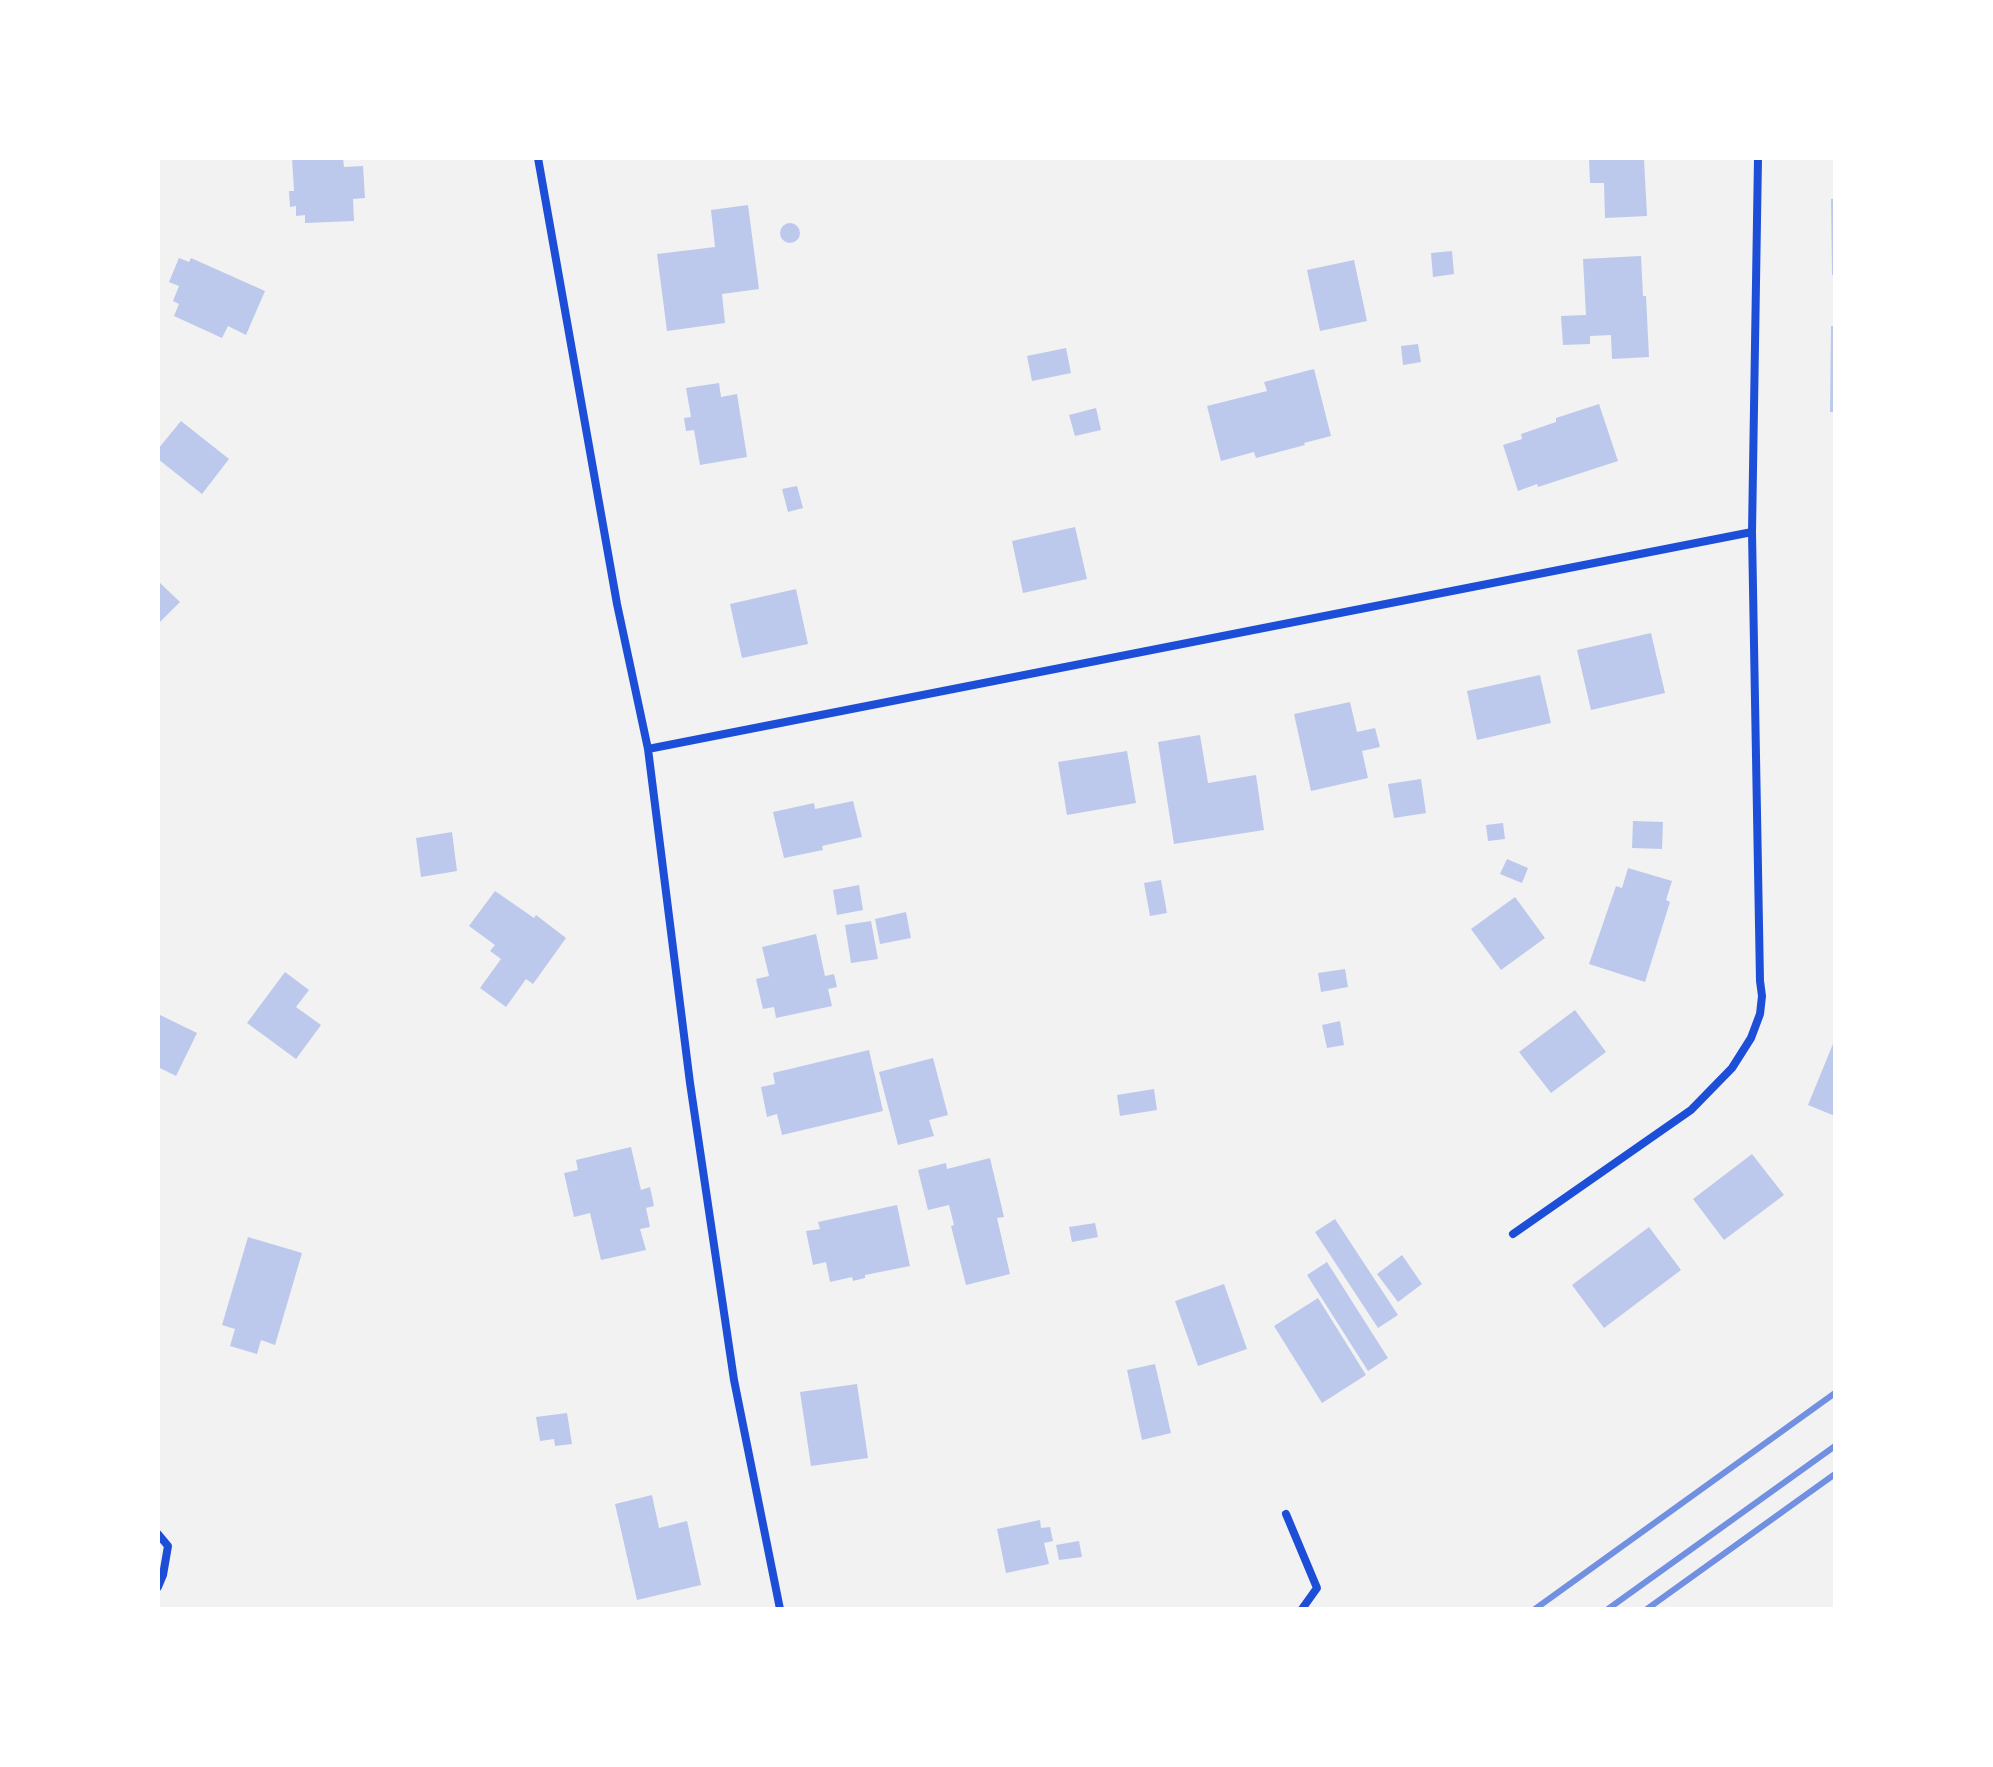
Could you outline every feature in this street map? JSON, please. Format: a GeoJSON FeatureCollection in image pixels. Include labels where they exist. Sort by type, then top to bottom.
{"type":"FeatureCollection","features":[{"type":"Feature","properties":{"kind":"street"},"geometry":{"type":"LineString","coordinates":[[538,158],[617,604],[648,749],[690,1083],[734,1380],[780,1609]]}},
{"type":"Feature","properties":{"kind":"street"},"geometry":{"type":"LineString","coordinates":[[1513,1234],[1691,1110],[1732,1068],[1751,1038],[1760,1014],[1752,532],[1758,158]]}},
{"type":"Feature","properties":{"kind":"street"},"geometry":{"type":"LineString","coordinates":[[648,749],[1752,532]]}},
{"type":"Feature","properties":{"kind":"street"},"geometry":{"type":"LineString","coordinates":[[1286,1514],[1317,1588],[1302,1609]]}},
{"type":"Feature","properties":{"kind":"street"},"geometry":{"type":"LineString","coordinates":[[158,1534],[168,1546],[158,1587]]}},
{"type":"Feature","properties":{"kind":"building"},"geometry":{"type":"Polygon","coordinates":[[[292,158],[343,158],[344,167],[363,166],[365,198],[353,199],[354,221],[305,223],[305,215],[296,216],[296,206],[290,207],[289,191],[294,191],[292,158]]]}},
{"type":"Feature","properties":{"kind":"building"},"geometry":{"type":"Polygon","coordinates":[[[1589,158],[1644,159],[1647,216],[1605,218],[1604,183],[1590,183],[1589,158]]]}},
{"type":"Feature","properties":{"kind":"building"},"geometry":{"type":"Polygon","coordinates":[[[1831,199],[1835,199],[1835,275],[1832,275],[1831,199]]]}},
{"type":"Feature","properties":{"kind":"building"},"geometry":{"type":"Polygon","coordinates":[[[748,205],[759,289],[722,294],[725,323],[667,331],[657,254],[715,247],[711,210],[748,205]]]}},
{"type":"Feature","properties":{"kind":"building"},"geometry":{"type":"Polygon","coordinates":[[[786,223],[794,223],[800,233],[794,243],[786,243],[780,237],[780,229],[786,223]]]}},
{"type":"Feature","properties":{"kind":"building"},"geometry":{"type":"Polygon","coordinates":[[[1452,251],[1454,274],[1433,277],[1431,253],[1452,251]]]}},
{"type":"Feature","properties":{"kind":"building"},"geometry":{"type":"Polygon","coordinates":[[[1641,256],[1649,357],[1612,359],[1611,335],[1590,336],[1590,344],[1563,345],[1561,316],[1586,315],[1583,259],[1641,256]]]}},
{"type":"Feature","properties":{"kind":"building"},"geometry":{"type":"Polygon","coordinates":[[[179,258],[189,262],[191,258],[265,291],[246,335],[228,326],[222,338],[174,316],[179,304],[173,301],[179,286],[169,282],[179,258]]]}},
{"type":"Feature","properties":{"kind":"building"},"geometry":{"type":"Polygon","coordinates":[[[1354,260],[1367,321],[1320,331],[1307,270],[1354,260]]]}},
{"type":"Feature","properties":{"kind":"building"},"geometry":{"type":"Polygon","coordinates":[[[1831,326],[1835,326],[1835,412],[1830,412],[1831,326]]]}},
{"type":"Feature","properties":{"kind":"building"},"geometry":{"type":"Polygon","coordinates":[[[1418,344],[1421,362],[1403,365],[1401,346],[1418,344]]]}},
{"type":"Feature","properties":{"kind":"building"},"geometry":{"type":"Polygon","coordinates":[[[1066,348],[1071,373],[1032,381],[1027,356],[1066,348]]]}},
{"type":"Feature","properties":{"kind":"building"},"geometry":{"type":"Polygon","coordinates":[[[1314,369],[1331,436],[1256,458],[1254,452],[1221,461],[1207,406],[1267,391],[1264,382],[1314,369]]]}},
{"type":"Feature","properties":{"kind":"building"},"geometry":{"type":"Polygon","coordinates":[[[719,383],[721,397],[737,394],[747,457],[700,465],[694,430],[686,431],[684,418],[691,417],[686,388],[719,383]]]}},
{"type":"Feature","properties":{"kind":"building"},"geometry":{"type":"Polygon","coordinates":[[[1599,404],[1618,461],[1518,491],[1503,445],[1522,439],[1521,434],[1556,422],[1556,418],[1599,404]]]}},
{"type":"Feature","properties":{"kind":"building"},"geometry":{"type":"Polygon","coordinates":[[[1096,408],[1101,430],[1075,436],[1069,415],[1096,408]]]}},
{"type":"Feature","properties":{"kind":"building"},"geometry":{"type":"Polygon","coordinates":[[[181,421],[229,459],[202,494],[158,459],[158,449],[181,421]]]}},
{"type":"Feature","properties":{"kind":"building"},"geometry":{"type":"Polygon","coordinates":[[[797,486],[803,508],[788,512],[782,489],[797,486]]]}},
{"type":"Feature","properties":{"kind":"building"},"geometry":{"type":"Polygon","coordinates":[[[1075,527],[1087,579],[1023,593],[1012,541],[1075,527]]]}},
{"type":"Feature","properties":{"kind":"building"},"geometry":{"type":"Polygon","coordinates":[[[158,581],[180,602],[158,624],[158,581]]]}},
{"type":"Feature","properties":{"kind":"building"},"geometry":{"type":"Polygon","coordinates":[[[796,589],[808,644],[742,658],[730,604],[796,589]]]}},
{"type":"Feature","properties":{"kind":"building"},"geometry":{"type":"Polygon","coordinates":[[[1651,633],[1665,693],[1591,710],[1577,650],[1651,633]]]}},
{"type":"Feature","properties":{"kind":"building"},"geometry":{"type":"Polygon","coordinates":[[[1540,675],[1551,723],[1477,740],[1467,691],[1540,675]]]}},
{"type":"Feature","properties":{"kind":"building"},"geometry":{"type":"Polygon","coordinates":[[[1350,702],[1357,732],[1375,728],[1380,747],[1362,751],[1368,778],[1311,791],[1294,714],[1350,702]]]}},
{"type":"Feature","properties":{"kind":"building"},"geometry":{"type":"Polygon","coordinates":[[[1200,735],[1208,783],[1256,775],[1264,830],[1174,844],[1158,742],[1200,735]]]}},
{"type":"Feature","properties":{"kind":"building"},"geometry":{"type":"Polygon","coordinates":[[[1127,751],[1136,803],[1067,815],[1058,762],[1127,751]]]}},
{"type":"Feature","properties":{"kind":"building"},"geometry":{"type":"Polygon","coordinates":[[[1421,779],[1426,813],[1394,818],[1388,784],[1421,779]]]}},
{"type":"Feature","properties":{"kind":"building"},"geometry":{"type":"Polygon","coordinates":[[[853,801],[862,837],[822,846],[823,850],[784,858],[773,812],[814,803],[815,809],[853,801]]]}},
{"type":"Feature","properties":{"kind":"building"},"geometry":{"type":"Polygon","coordinates":[[[1633,821],[1663,822],[1662,849],[1632,848],[1633,821]]]}},
{"type":"Feature","properties":{"kind":"building"},"geometry":{"type":"Polygon","coordinates":[[[1503,823],[1505,839],[1488,841],[1486,825],[1503,823]]]}},
{"type":"Feature","properties":{"kind":"building"},"geometry":{"type":"Polygon","coordinates":[[[452,832],[457,871],[421,877],[416,838],[452,832]]]}},
{"type":"Feature","properties":{"kind":"building"},"geometry":{"type":"Polygon","coordinates":[[[1507,859],[1528,868],[1522,883],[1500,874],[1507,859]]]}},
{"type":"Feature","properties":{"kind":"building"},"geometry":{"type":"Polygon","coordinates":[[[1628,868],[1672,881],[1666,900],[1670,902],[1645,982],[1589,964],[1616,886],[1622,888],[1628,868]]]}},
{"type":"Feature","properties":{"kind":"building"},"geometry":{"type":"Polygon","coordinates":[[[1161,880],[1167,913],[1150,916],[1144,883],[1161,880]]]}},
{"type":"Feature","properties":{"kind":"building"},"geometry":{"type":"Polygon","coordinates":[[[859,885],[863,910],[837,915],[833,890],[859,885]]]}},
{"type":"Feature","properties":{"kind":"building"},"geometry":{"type":"Polygon","coordinates":[[[495,891],[534,918],[536,915],[566,938],[533,984],[526,979],[506,1007],[480,988],[501,959],[490,951],[495,945],[469,926],[495,891]]]}},
{"type":"Feature","properties":{"kind":"building"},"geometry":{"type":"Polygon","coordinates":[[[1515,897],[1545,938],[1501,970],[1471,929],[1515,897]]]}},
{"type":"Feature","properties":{"kind":"building"},"geometry":{"type":"Polygon","coordinates":[[[906,912],[911,938],[880,944],[875,919],[906,912]]]}},
{"type":"Feature","properties":{"kind":"building"},"geometry":{"type":"Polygon","coordinates":[[[871,921],[878,959],[851,963],[845,925],[871,921]]]}},
{"type":"Feature","properties":{"kind":"building"},"geometry":{"type":"Polygon","coordinates":[[[816,934],[825,976],[834,974],[837,987],[828,989],[832,1006],[776,1018],[774,1007],[763,1009],[756,979],[769,976],[762,947],[816,934]]]}},
{"type":"Feature","properties":{"kind":"building"},"geometry":{"type":"Polygon","coordinates":[[[1345,969],[1348,987],[1321,992],[1318,973],[1345,969]]]}},
{"type":"Feature","properties":{"kind":"building"},"geometry":{"type":"Polygon","coordinates":[[[285,972],[309,990],[296,1007],[321,1025],[296,1059],[247,1023],[285,972]]]}},
{"type":"Feature","properties":{"kind":"building"},"geometry":{"type":"Polygon","coordinates":[[[1575,1010],[1606,1052],[1551,1093],[1519,1052],[1575,1010]]]}},
{"type":"Feature","properties":{"kind":"building"},"geometry":{"type":"Polygon","coordinates":[[[158,1014],[197,1033],[176,1076],[158,1067],[158,1014]]]}},
{"type":"Feature","properties":{"kind":"building"},"geometry":{"type":"Polygon","coordinates":[[[1340,1021],[1344,1045],[1327,1048],[1322,1025],[1340,1021]]]}},
{"type":"Feature","properties":{"kind":"building"},"geometry":{"type":"Polygon","coordinates":[[[1835,1039],[1835,1116],[1808,1105],[1835,1039]]]}},
{"type":"Feature","properties":{"kind":"building"},"geometry":{"type":"Polygon","coordinates":[[[869,1050],[883,1111],[782,1135],[777,1114],[767,1117],[761,1087],[775,1084],[773,1073],[869,1050]]]}},
{"type":"Feature","properties":{"kind":"building"},"geometry":{"type":"Polygon","coordinates":[[[933,1058],[948,1115],[929,1120],[934,1136],[898,1145],[879,1072],[933,1058]]]}},
{"type":"Feature","properties":{"kind":"building"},"geometry":{"type":"Polygon","coordinates":[[[1154,1089],[1157,1110],[1120,1116],[1117,1095],[1154,1089]]]}},
{"type":"Feature","properties":{"kind":"building"},"geometry":{"type":"Polygon","coordinates":[[[631,1147],[641,1190],[650,1187],[654,1206],[646,1208],[650,1227],[640,1229],[646,1250],[601,1260],[590,1213],[574,1217],[564,1173],[578,1170],[576,1160],[631,1147]]]}},
{"type":"Feature","properties":{"kind":"building"},"geometry":{"type":"Polygon","coordinates":[[[1752,1154],[1784,1195],[1724,1240],[1693,1199],[1752,1154]]]}},
{"type":"Feature","properties":{"kind":"building"},"geometry":{"type":"Polygon","coordinates":[[[990,1158],[1004,1217],[997,1218],[1010,1274],[966,1285],[951,1226],[954,1225],[949,1205],[928,1210],[918,1170],[946,1163],[947,1169],[990,1158]]]}},
{"type":"Feature","properties":{"kind":"building"},"geometry":{"type":"Polygon","coordinates":[[[897,1205],[910,1266],[865,1275],[865,1278],[853,1281],[852,1277],[830,1282],[826,1262],[813,1265],[806,1231],[820,1229],[818,1222],[897,1205]]]}},
{"type":"Feature","properties":{"kind":"building"},"geometry":{"type":"Polygon","coordinates":[[[1335,1219],[1398,1315],[1378,1328],[1315,1232],[1335,1219]]]}},
{"type":"Feature","properties":{"kind":"building"},"geometry":{"type":"Polygon","coordinates":[[[1095,1223],[1098,1237],[1072,1242],[1069,1227],[1095,1223]]]}},
{"type":"Feature","properties":{"kind":"building"},"geometry":{"type":"Polygon","coordinates":[[[1649,1227],[1681,1270],[1604,1328],[1572,1285],[1649,1227]]]}},
{"type":"Feature","properties":{"kind":"building"},"geometry":{"type":"Polygon","coordinates":[[[248,1237],[302,1253],[275,1345],[261,1340],[257,1354],[230,1346],[235,1329],[222,1325],[248,1237]]]}},
{"type":"Feature","properties":{"kind":"building"},"geometry":{"type":"Polygon","coordinates":[[[1402,1255],[1422,1284],[1398,1302],[1377,1274],[1402,1255]]]}},
{"type":"Feature","properties":{"kind":"building"},"geometry":{"type":"Polygon","coordinates":[[[1327,1262],[1388,1358],[1368,1371],[1307,1275],[1327,1262]]]}},
{"type":"Feature","properties":{"kind":"building"},"geometry":{"type":"Polygon","coordinates":[[[1224,1284],[1247,1349],[1198,1366],[1175,1301],[1224,1284]]]}},
{"type":"Feature","properties":{"kind":"building"},"geometry":{"type":"Polygon","coordinates":[[[1318,1298],[1366,1375],[1322,1403],[1274,1326],[1318,1298]]]}},
{"type":"Feature","properties":{"kind":"building"},"geometry":{"type":"Polygon","coordinates":[[[1155,1364],[1171,1433],[1142,1440],[1127,1370],[1155,1364]]]}},
{"type":"Feature","properties":{"kind":"building"},"geometry":{"type":"Polygon","coordinates":[[[857,1384],[868,1458],[811,1466],[800,1392],[857,1384]]]}},
{"type":"Feature","properties":{"kind":"building"},"geometry":{"type":"Polygon","coordinates":[[[567,1413],[572,1444],[555,1446],[554,1439],[540,1441],[536,1417],[567,1413]]]}},
{"type":"Feature","properties":{"kind":"building"},"geometry":{"type":"Polygon","coordinates":[[[652,1495],[659,1528],[687,1521],[701,1585],[637,1600],[615,1504],[652,1495]]]}},
{"type":"Feature","properties":{"kind":"building"},"geometry":{"type":"Polygon","coordinates":[[[1040,1520],[1041,1528],[1050,1527],[1053,1541],[1044,1543],[1049,1564],[1006,1573],[997,1529],[1040,1520]]]}},
{"type":"Feature","properties":{"kind":"building"},"geometry":{"type":"Polygon","coordinates":[[[1079,1541],[1082,1557],[1059,1560],[1056,1545],[1079,1541]]]}},
{"type":"Feature","properties":{"kind":"railway"},"geometry":{"type":"LineString","coordinates":[[1535,1609],[1835,1393]]}},
{"type":"Feature","properties":{"kind":"railway"},"geometry":{"type":"LineString","coordinates":[[1608,1609],[1835,1446]]}},
{"type":"Feature","properties":{"kind":"railway"},"geometry":{"type":"LineString","coordinates":[[1647,1609],[1835,1474]]}}]}
